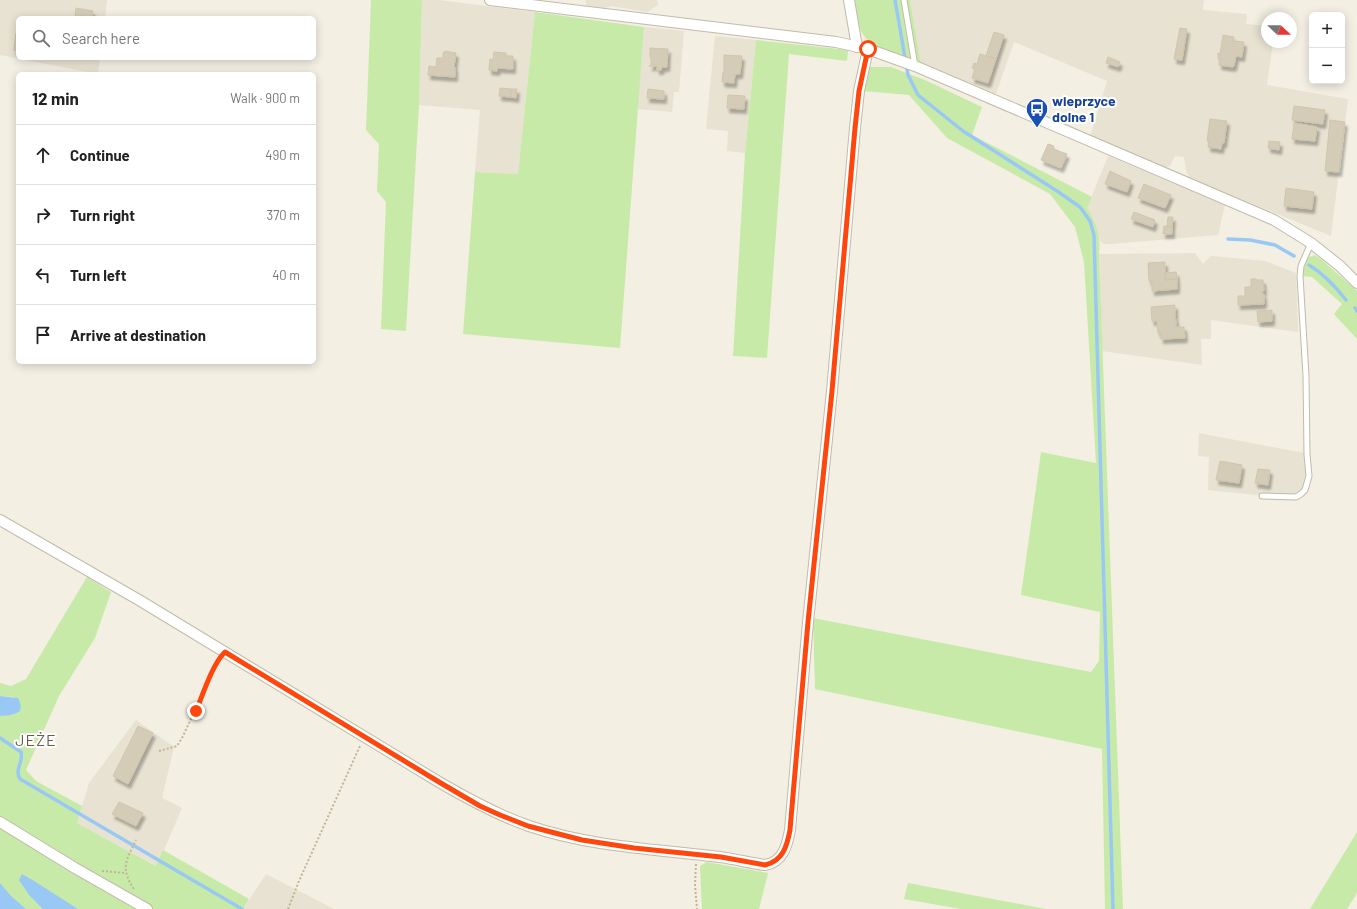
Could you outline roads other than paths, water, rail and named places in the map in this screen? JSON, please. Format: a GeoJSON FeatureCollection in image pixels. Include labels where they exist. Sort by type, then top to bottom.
{"type":"FeatureCollection","features":[{"type":"Feature","properties":{"kind":"street"},"geometry":{"type":"LineString","coordinates":[[490,0],[836,42],[868,49],[915,66],[1274,220],[1312,243],[1340,266],[1357,283]]}},
{"type":"Feature","properties":{"kind":"street"},"geometry":{"type":"LineString","coordinates":[[849,0],[857,47]]}},
{"type":"Feature","properties":{"kind":"street"},"geometry":{"type":"LineString","coordinates":[[0,520],[88,569],[480,806],[528,826],[582,840],[721,857],[765,865],[770,864],[784,851],[790,830],[808,622],[832,391],[854,136],[859,91],[868,49]]}},
{"type":"Feature","properties":{"kind":"street"},"geometry":{"type":"LineString","coordinates":[[0,822],[146,909]]}},
{"type":"Feature","properties":{"kind":"lane"},"geometry":{"type":"LineString","coordinates":[[904,0],[915,66]]}},
{"type":"Feature","properties":{"kind":"lane"},"geometry":{"type":"LineString","coordinates":[[1262,496],[1296,497],[1305,490],[1308,483],[1306,376],[1300,276],[1301,266],[1312,243]]}},
{"type":"Feature","properties":{"kind":"water"},"geometry":{"type":"Polygon","coordinates":[[[0,696],[18,698],[21,708],[19,711],[17,713],[0,716],[0,696]]]}},
{"type":"Feature","properties":{"kind":"water"},"geometry":{"type":"Polygon","coordinates":[[[22,874],[78,909],[43,909],[29,895],[19,880],[22,874]]]}},
{"type":"Feature","properties":{"kind":"water"},"geometry":{"type":"Polygon","coordinates":[[[0,883],[11,896],[26,909],[0,909],[0,883]]]}},
{"type":"Feature","properties":{"kind":"waterway"},"geometry":{"type":"LineString","coordinates":[[895,0],[908,75],[918,95],[963,131],[1080,207],[1090,221],[1094,235],[1113,909]]}},
{"type":"Feature","properties":{"kind":"waterway"},"geometry":{"type":"LineString","coordinates":[[1228,239],[1250,240],[1275,245],[1294,256]]}},
{"type":"Feature","properties":{"kind":"waterway"},"geometry":{"type":"LineString","coordinates":[[1309,265],[1320,272],[1346,300]]}},
{"type":"Feature","properties":{"kind":"waterway"},"geometry":{"type":"LineString","coordinates":[[0,738],[21,752],[22,755],[18,769],[18,776],[20,779],[242,909]]}},
{"type":"Feature","properties":{"kind":"place","name":"wieprzyce dolne 1"},"geometry":{"type":"Point","coordinates":[1037,128]}},
{"type":"Feature","properties":{"kind":"district","name":"JEŻE"},"geometry":{"type":"Point","coordinates":[36,740]}}]}
